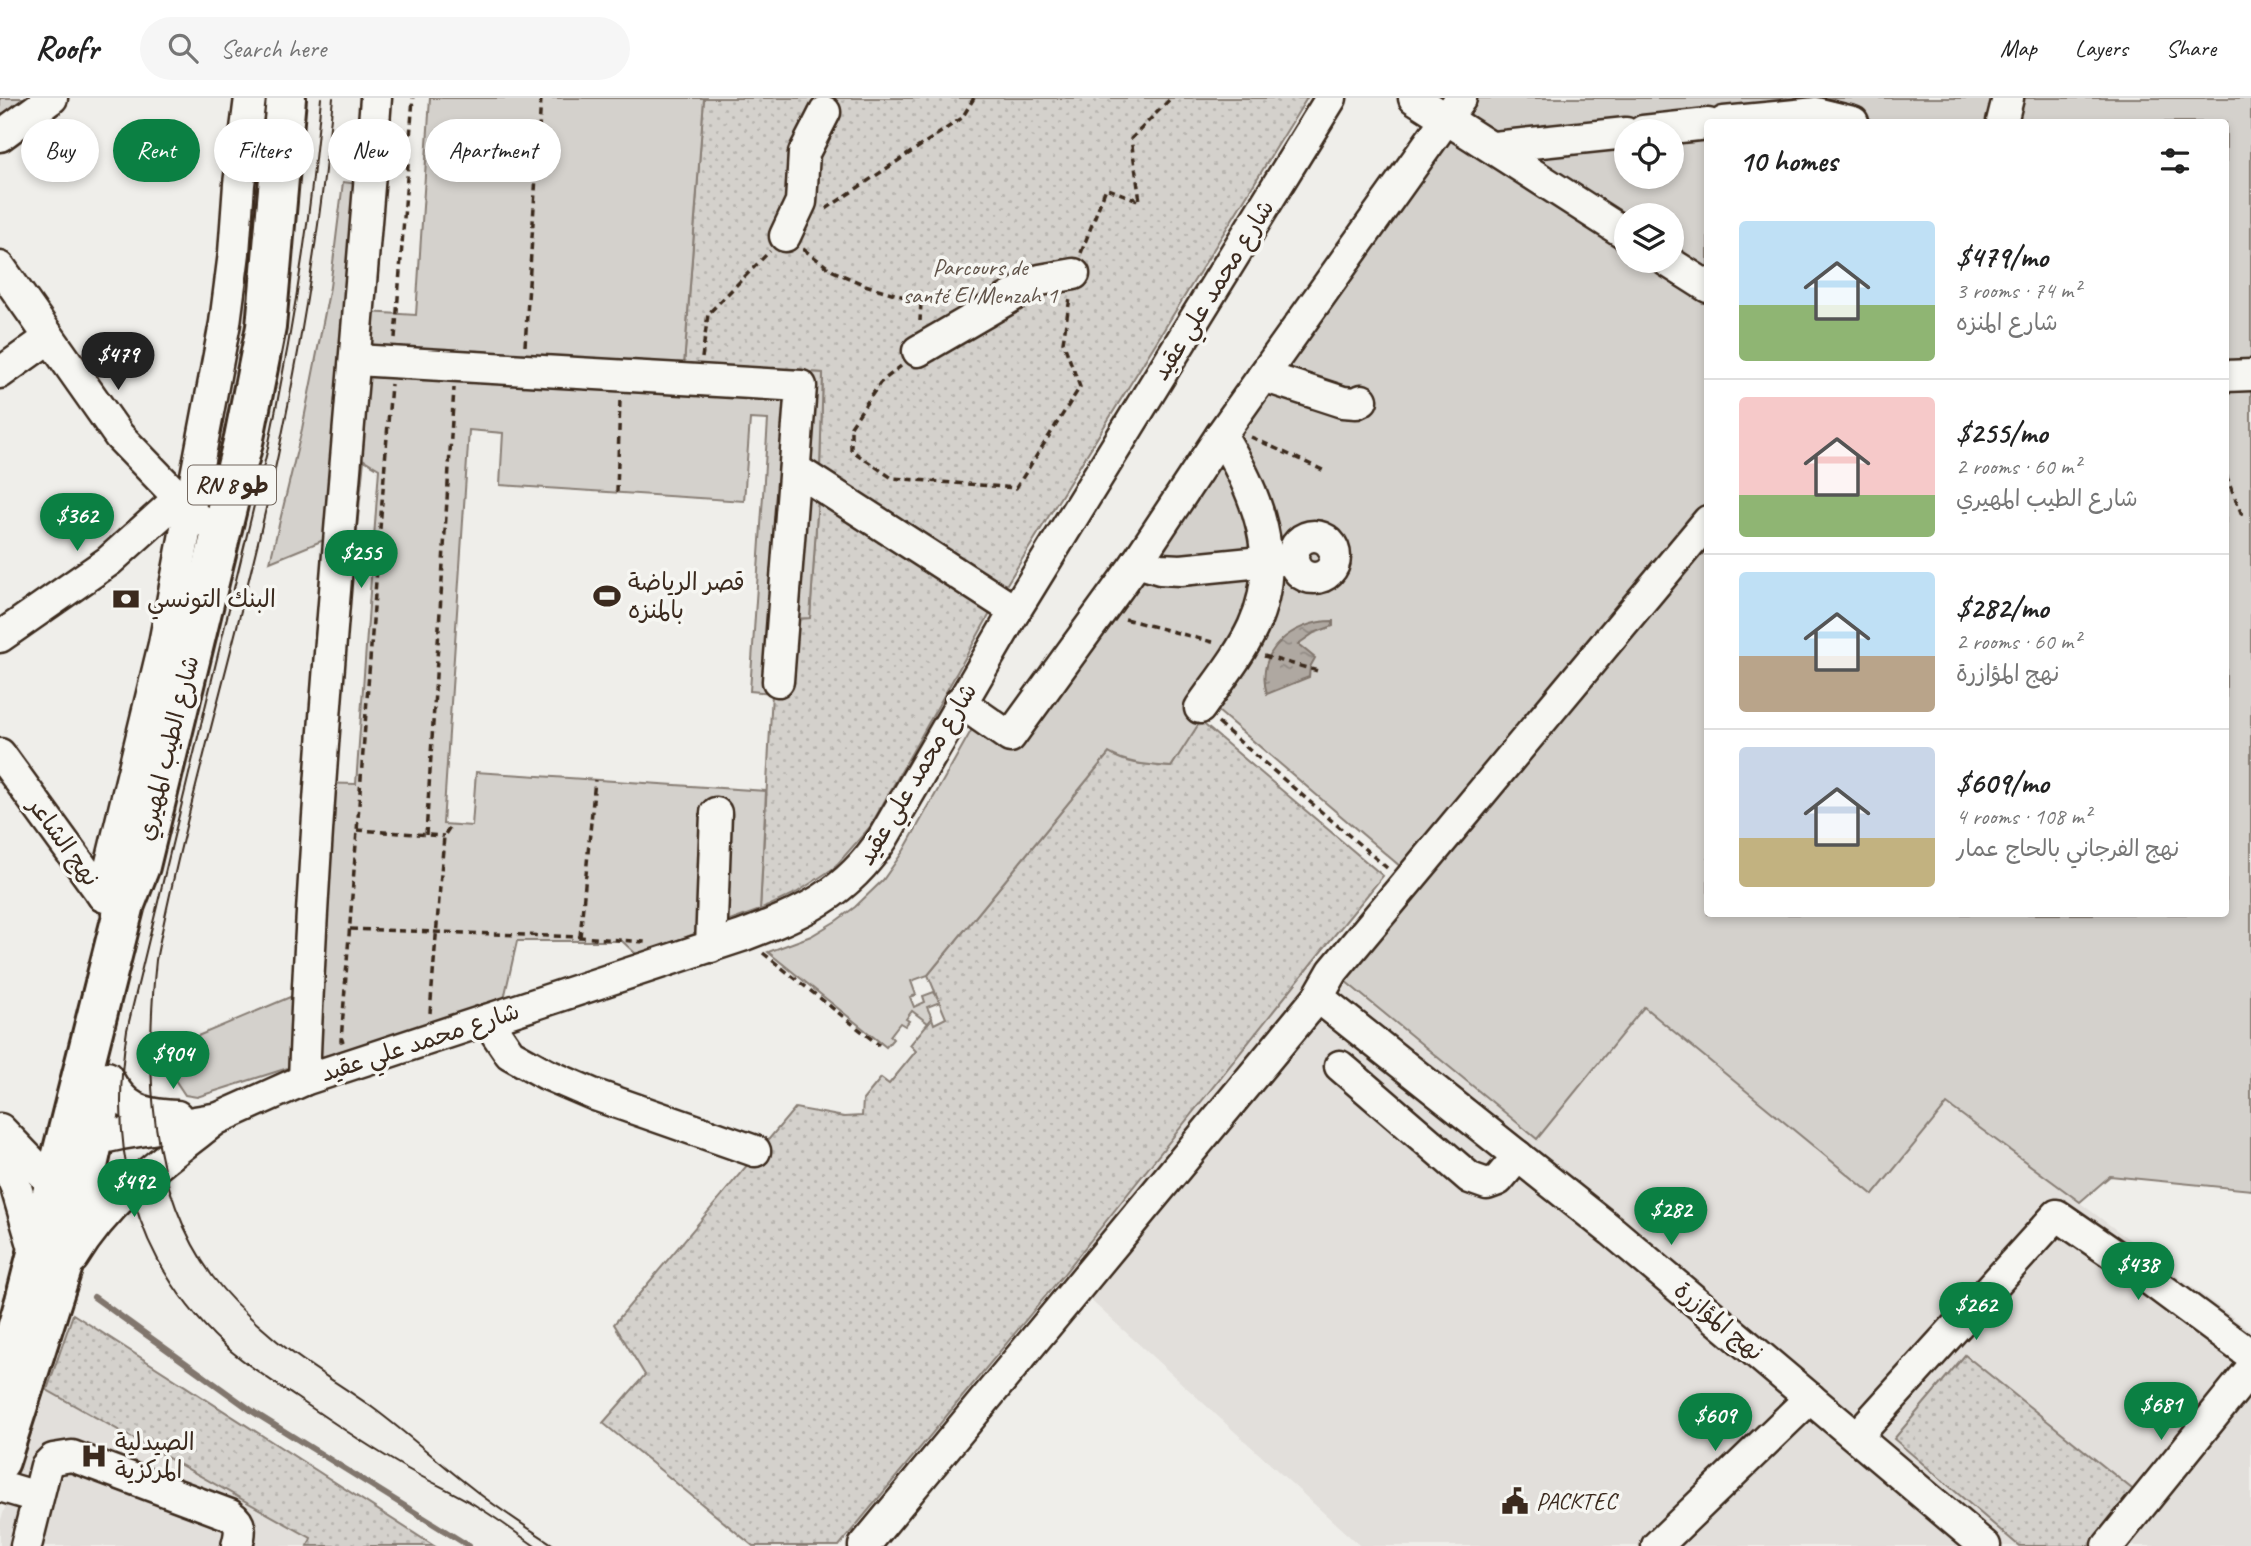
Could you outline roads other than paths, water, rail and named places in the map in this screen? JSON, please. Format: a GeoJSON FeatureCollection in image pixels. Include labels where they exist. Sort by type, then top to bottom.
{"type":"FeatureCollection","features":[{"type":"Feature","properties":{"kind":"main road","name":"شارع الطيب المهيري"},"geometry":{"type":"LineString","coordinates":[[1,1383],[55,1186],[78,1143],[124,904],[140,866],[244,438],[266,327],[286,98]]}},
{"type":"Feature","properties":{"kind":"main road"},"geometry":{"type":"LineString","coordinates":[[0,1461],[74,1231],[78,1143],[107,1077],[124,904]]}},
{"type":"Feature","properties":{"kind":"street"},"geometry":{"type":"LineString","coordinates":[[0,136],[52,98]]}},
{"type":"Feature","properties":{"kind":"street"},"geometry":{"type":"LineString","coordinates":[[124,904],[184,505],[225,323],[250,98]]}},
{"type":"Feature","properties":{"kind":"street"},"geometry":{"type":"LineString","coordinates":[[304,1080],[321,753],[376,98]]}},
{"type":"Feature","properties":{"kind":"street","name":"شارع محمد علي عقيد"},"geometry":{"type":"LineString","coordinates":[[78,1143],[226,1115],[304,1080],[711,947],[796,915],[824,900],[858,872],[883,838],[1014,611],[1331,98]]}},
{"type":"Feature","properties":{"kind":"street"},"geometry":{"type":"LineString","coordinates":[[1413,98],[1454,108],[1493,147],[1614,226]]}},
{"type":"Feature","properties":{"kind":"street"},"geometry":{"type":"LineString","coordinates":[[2003,119],[2008,98]]}},
{"type":"Feature","properties":{"kind":"street"},"geometry":{"type":"LineString","coordinates":[[960,702],[1010,737],[1137,562],[1221,435],[1454,108]]}},
{"type":"Feature","properties":{"kind":"street"},"geometry":{"type":"LineString","coordinates":[[785,236],[802,202],[804,153],[825,112]]}},
{"type":"Feature","properties":{"kind":"street"},"geometry":{"type":"LineString","coordinates":[[1755,119],[1816,113],[1841,119]]}},
{"type":"Feature","properties":{"kind":"street"},"geometry":{"type":"LineString","coordinates":[[1684,127],[1704,124]]}},
{"type":"Feature","properties":{"kind":"street"},"geometry":{"type":"LineString","coordinates":[[1493,147],[1614,134]]}},
{"type":"Feature","properties":{"kind":"street"},"geometry":{"type":"LineString","coordinates":[[0,267],[119,436],[184,505],[220,535]]}},
{"type":"Feature","properties":{"kind":"street"},"geometry":{"type":"LineString","coordinates":[[1684,272],[1704,284]]}},
{"type":"Feature","properties":{"kind":"street"},"geometry":{"type":"LineString","coordinates":[[918,351],[1040,280],[1074,274]]}},
{"type":"Feature","properties":{"kind":"street"},"geometry":{"type":"LineString","coordinates":[[0,373],[48,338]]}},
{"type":"Feature","properties":{"kind":"street"},"geometry":{"type":"LineString","coordinates":[[356,360],[801,386],[778,681]]}},
{"type":"Feature","properties":{"kind":"street"},"geometry":{"type":"LineString","coordinates":[[2229,376],[2251,375]]}},
{"type":"Feature","properties":{"kind":"street"},"geometry":{"type":"LineString","coordinates":[[1263,376],[1343,402],[1356,403],[1362,400]]}},
{"type":"Feature","properties":{"kind":"street"},"geometry":{"type":"LineString","coordinates":[[1221,435],[1241,467],[1265,533],[1279,561]]}},
{"type":"Feature","properties":{"kind":"street"},"geometry":{"type":"LineString","coordinates":[[795,469],[1014,611]]}},
{"type":"Feature","properties":{"kind":"street"},"geometry":{"type":"LineString","coordinates":[[0,637],[184,505]]}},
{"type":"Feature","properties":{"kind":"street"},"geometry":{"type":"LineString","coordinates":[[864,1546],[1318,997],[1333,971],[1704,526]]}},
{"type":"Feature","properties":{"kind":"street"},"geometry":{"type":"LineString","coordinates":[[1137,562],[1160,569],[1181,570],[1279,561]]}},
{"type":"Feature","properties":{"kind":"street"},"geometry":{"type":"LineString","coordinates":[[1200,708],[1254,654],[1254,625],[1262,598],[1279,561]]}},
{"type":"Feature","properties":{"kind":"street","name":"نهج الشاعر"},"geometry":{"type":"LineString","coordinates":[[0,754],[124,904]]}},
{"type":"Feature","properties":{"kind":"street"},"geometry":{"type":"LineString","coordinates":[[711,947],[716,813]]}},
{"type":"Feature","properties":{"kind":"street","name":"نهج المؤازرة"},"geometry":{"type":"LineString","coordinates":[[1318,997],[1612,1231],[1985,1546]]}},
{"type":"Feature","properties":{"kind":"street"},"geometry":{"type":"LineString","coordinates":[[487,1020],[510,1054],[546,1073],[595,1095],[755,1151]]}},
{"type":"Feature","properties":{"kind":"street"},"geometry":{"type":"LineString","coordinates":[[1340,1066],[1470,1178],[1487,1184],[1498,1180],[1518,1156]]}},
{"type":"Feature","properties":{"kind":"street"},"geometry":{"type":"LineString","coordinates":[[107,1077],[120,1098],[132,1107],[154,1115],[226,1115]]}},
{"type":"Feature","properties":{"kind":"street"},"geometry":{"type":"LineString","coordinates":[[45,1319],[62,1277],[102,1215],[162,1161],[226,1115]]}},
{"type":"Feature","properties":{"kind":"street"},"geometry":{"type":"LineString","coordinates":[[0,1129],[55,1186],[74,1231]]}},
{"type":"Feature","properties":{"kind":"street"},"geometry":{"type":"LineString","coordinates":[[0,1150],[13,1178],[36,1255]]}},
{"type":"Feature","properties":{"kind":"street"},"geometry":{"type":"LineString","coordinates":[[1857,1436],[2057,1215],[2251,1355]]}},
{"type":"Feature","properties":{"kind":"street"},"geometry":{"type":"LineString","coordinates":[[2108,1546],[2251,1369]]}},
{"type":"Feature","properties":{"kind":"street"},"geometry":{"type":"LineString","coordinates":[[1657,1546],[1810,1398]]}},
{"type":"Feature","properties":{"kind":"street"},"geometry":{"type":"LineString","coordinates":[[26,1546],[46,1466],[52,1460],[72,1455],[230,1515],[237,1520],[240,1527],[241,1535],[237,1546]]}},
{"type":"Feature","properties":{"kind":"street"},"geometry":{"type":"LineString","coordinates":[[0,1486],[37,1497]]}},
{"type":"Feature","properties":{"kind":"water"},"geometry":{"type":"Polygon","coordinates":[[[1333,621],[1333,626],[1314,633],[1298,644],[1315,658],[1309,677],[1267,694],[1264,679],[1266,664],[1280,641],[1304,626],[1333,621]]]}},
{"type":"Feature","properties":{"kind":"waterway"},"geometry":{"type":"LineString","coordinates":[[94,1297],[255,1413],[469,1546]]}},
{"type":"Feature","properties":{"kind":"tram line"},"geometry":{"type":"LineString","coordinates":[[321,98],[300,276],[267,452],[127,1030],[121,1118],[125,1160],[134,1201],[148,1240],[168,1277],[193,1312],[224,1345],[259,1373],[360,1440],[493,1516],[535,1546]]}},
{"type":"Feature","properties":{"kind":"tram line"},"geometry":{"type":"LineString","coordinates":[[333,98],[310,277],[278,455],[249,581],[184,833],[156,960],[151,1042],[156,1124],[163,1165],[191,1242],[213,1277],[232,1300],[294,1354],[373,1408],[482,1496],[555,1546]]}},
{"type":"Feature","properties":{"kind":"place","name":"قصر الرياضة بالمنزه"},"geometry":{"type":"Point","coordinates":[607,596]}},
{"type":"Feature","properties":{"kind":"place","name":"البنك التونسي"},"geometry":{"type":"Point","coordinates":[126,599]}},
{"type":"Feature","properties":{"kind":"place","name":"الصيدلية المركزية"},"geometry":{"type":"Point","coordinates":[94,1456]}},
{"type":"Feature","properties":{"kind":"place","name":"PACKTEC"},"geometry":{"type":"Point","coordinates":[1515,1501]}},
{"type":"Feature","properties":{"kind":"park label","name":"Parcours de santé El Menzah 1"},"geometry":{"type":"Point","coordinates":[980,281]}}]}
